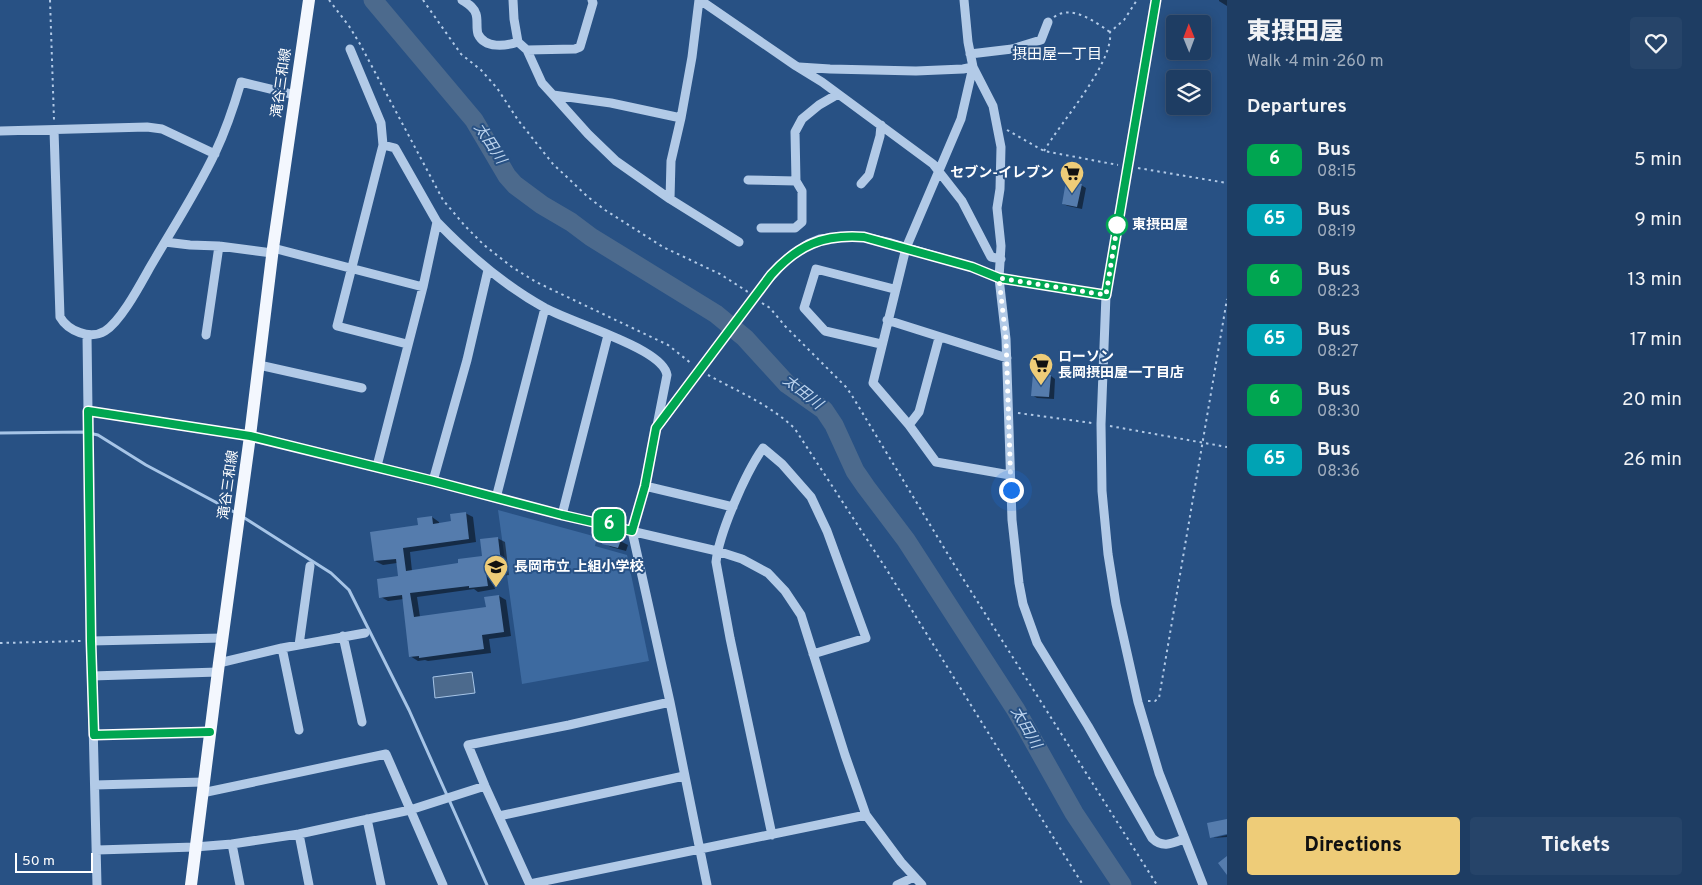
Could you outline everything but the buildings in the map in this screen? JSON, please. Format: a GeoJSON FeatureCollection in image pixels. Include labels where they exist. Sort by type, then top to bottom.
{"type":"FeatureCollection","features":[{"type":"Feature","properties":{"kind":"main road","name":"滝谷三和線"},"geometry":{"type":"LineString","coordinates":[[191,885],[273,251],[309,0]]}},
{"type":"Feature","properties":{"kind":"street"},"geometry":{"type":"LineString","coordinates":[[462,0],[472,6],[476,14],[478,33],[482,40],[492,44],[508,45],[518,42]]}},
{"type":"Feature","properties":{"kind":"street"},"geometry":{"type":"LineString","coordinates":[[513,0],[518,42],[527,50],[542,83],[588,134],[616,161],[670,199],[740,242]]}},
{"type":"Feature","properties":{"kind":"street"},"geometry":{"type":"LineString","coordinates":[[527,50],[575,49],[580,47],[593,3],[592,0]]}},
{"type":"Feature","properties":{"kind":"street"},"geometry":{"type":"LineString","coordinates":[[670,199],[671,161],[692,57],[700,0],[838,94],[933,164],[962,201],[991,257],[1001,259]]}},
{"type":"Feature","properties":{"kind":"street"},"geometry":{"type":"LineString","coordinates":[[964,0],[973,67],[993,106],[998,126],[1000,147],[998,208],[1001,259],[999,278],[1006,339],[1012,520],[1023,604],[1037,643],[1085,720],[1152,838],[1158,844],[1184,839]]}},
{"type":"Feature","properties":{"kind":"street"},"geometry":{"type":"LineString","coordinates":[[1156,0],[1106,295],[1101,424],[1102,491],[1108,554],[1116,604],[1138,702],[1159,773],[1203,885]]}},
{"type":"Feature","properties":{"kind":"street"},"geometry":{"type":"LineString","coordinates":[[970,54],[1012,49],[1041,40],[1048,22]]}},
{"type":"Feature","properties":{"kind":"street"},"geometry":{"type":"LineString","coordinates":[[350,49],[381,123],[383,145],[337,326],[407,344]]}},
{"type":"Feature","properties":{"kind":"street"},"geometry":{"type":"LineString","coordinates":[[796,66],[830,69],[916,71],[973,67]]}},
{"type":"Feature","properties":{"kind":"street"},"geometry":{"type":"LineString","coordinates":[[973,67],[961,119],[906,248],[894,289],[873,383],[909,425],[936,462],[1010,476]]}},
{"type":"Feature","properties":{"kind":"street"},"geometry":{"type":"LineString","coordinates":[[54,130],[60,317],[67,326],[87,335],[101,333],[107,330],[114,322],[134,294],[215,154],[230,119],[241,82],[295,95]]}},
{"type":"Feature","properties":{"kind":"street"},"geometry":{"type":"LineString","coordinates":[[761,228],[795,228],[802,222],[802,190],[796,181],[795,132],[802,119],[819,105],[838,94]]}},
{"type":"Feature","properties":{"kind":"street"},"geometry":{"type":"LineString","coordinates":[[553,95],[611,103],[681,118]]}},
{"type":"Feature","properties":{"kind":"street"},"geometry":{"type":"LineString","coordinates":[[862,184],[869,175],[880,136],[881,125]]}},
{"type":"Feature","properties":{"kind":"street"},"geometry":{"type":"LineString","coordinates":[[0,132],[147,127],[162,129],[215,154]]}},
{"type":"Feature","properties":{"kind":"street"},"geometry":{"type":"LineString","coordinates":[[383,145],[395,148],[437,222],[488,270],[545,308],[642,350],[666,370],[667,375],[645,486],[632,531],[670,702],[707,885]]}},
{"type":"Feature","properties":{"kind":"street"},"geometry":{"type":"LineString","coordinates":[[748,180],[796,181]]}},
{"type":"Feature","properties":{"kind":"street"},"geometry":{"type":"LineString","coordinates":[[377,466],[423,287],[437,222]]}},
{"type":"Feature","properties":{"kind":"street"},"geometry":{"type":"LineString","coordinates":[[656,428],[762,287],[788,258],[808,244],[820,239],[848,236],[864,237],[972,267],[999,278],[1106,295]]}},
{"type":"Feature","properties":{"kind":"street"},"geometry":{"type":"LineString","coordinates":[[165,242],[273,251],[423,287]]}},
{"type":"Feature","properties":{"kind":"street"},"geometry":{"type":"LineString","coordinates":[[206,335],[219,246]]}},
{"type":"Feature","properties":{"kind":"street"},"geometry":{"type":"LineString","coordinates":[[881,344],[825,331],[804,308],[816,269],[894,289]]}},
{"type":"Feature","properties":{"kind":"street"},"geometry":{"type":"LineString","coordinates":[[433,481],[467,360],[488,270]]}},
{"type":"Feature","properties":{"kind":"street"},"geometry":{"type":"LineString","coordinates":[[496,498],[545,308]]}},
{"type":"Feature","properties":{"kind":"street"},"geometry":{"type":"LineString","coordinates":[[888,320],[939,338],[1006,358]]}},
{"type":"Feature","properties":{"kind":"street"},"geometry":{"type":"LineString","coordinates":[[87,335],[91,641],[97,885]]}},
{"type":"Feature","properties":{"kind":"street"},"geometry":{"type":"LineString","coordinates":[[562,515],[608,335]]}},
{"type":"Feature","properties":{"kind":"street"},"geometry":{"type":"LineString","coordinates":[[909,425],[919,412],[939,338]]}},
{"type":"Feature","properties":{"kind":"street"},"geometry":{"type":"LineString","coordinates":[[259,365],[362,388]]}},
{"type":"Feature","properties":{"kind":"street"},"geometry":{"type":"LineString","coordinates":[[88,411],[250,436],[377,466],[562,515],[717,551],[742,559],[756,566],[768,573],[786,591],[801,615],[850,772],[866,815],[886,844],[922,885]]}},
{"type":"Feature","properties":{"kind":"street"},"geometry":{"type":"LineString","coordinates":[[772,835],[730,638],[716,562],[717,551],[733,507],[756,458],[763,448],[787,469],[811,497],[827,531],[866,638],[814,654]]}},
{"type":"Feature","properties":{"kind":"street"},"geometry":{"type":"LineString","coordinates":[[645,486],[733,507]]}},
{"type":"Feature","properties":{"kind":"street"},"geometry":{"type":"LineString","coordinates":[[299,645],[310,566]]}},
{"type":"Feature","properties":{"kind":"street"},"geometry":{"type":"LineString","coordinates":[[92,676],[218,668],[282,648],[365,633]]}},
{"type":"Feature","properties":{"kind":"street"},"geometry":{"type":"LineString","coordinates":[[343,636],[362,722]]}},
{"type":"Feature","properties":{"kind":"street"},"geometry":{"type":"LineString","coordinates":[[91,641],[222,638]]}},
{"type":"Feature","properties":{"kind":"street"},"geometry":{"type":"LineString","coordinates":[[282,648],[298,730]]}},
{"type":"Feature","properties":{"kind":"street"},"geometry":{"type":"LineString","coordinates":[[670,702],[569,726],[468,745],[530,885],[866,815]]}},
{"type":"Feature","properties":{"kind":"street"},"geometry":{"type":"LineString","coordinates":[[94,735],[210,732]]}},
{"type":"Feature","properties":{"kind":"street"},"geometry":{"type":"LineString","coordinates":[[95,785],[203,788],[386,754],[443,885]]}},
{"type":"Feature","properties":{"kind":"street"},"geometry":{"type":"LineString","coordinates":[[499,816],[684,776]]}},
{"type":"Feature","properties":{"kind":"street"},"geometry":{"type":"LineString","coordinates":[[97,850],[195,847],[232,844],[299,834],[410,810],[485,786]]}},
{"type":"Feature","properties":{"kind":"street"},"geometry":{"type":"LineString","coordinates":[[367,819],[381,885]]}},
{"type":"Feature","properties":{"kind":"street"},"geometry":{"type":"LineString","coordinates":[[299,834],[309,885]]}},
{"type":"Feature","properties":{"kind":"street"},"geometry":{"type":"LineString","coordinates":[[232,844],[240,885]]}},
{"type":"Feature","properties":{"kind":"street"},"geometry":{"type":"LineString","coordinates":[[897,885],[914,877]]}},
{"type":"Feature","properties":{"kind":"path"},"geometry":{"type":"LineString","coordinates":[[50,0],[54,130]]}},
{"type":"Feature","properties":{"kind":"path"},"geometry":{"type":"LineString","coordinates":[[329,0],[360,44],[443,200],[484,245],[512,267],[536,282],[668,345],[696,366]]}},
{"type":"Feature","properties":{"kind":"path"},"geometry":{"type":"LineString","coordinates":[[423,0],[461,54],[481,70],[497,88],[518,120],[553,164],[588,196],[605,210],[663,247],[720,274],[754,296]]}},
{"type":"Feature","properties":{"kind":"path"},"geometry":{"type":"LineString","coordinates":[[1110,32],[1124,20],[1137,0]]}},
{"type":"Feature","properties":{"kind":"path"},"geometry":{"type":"LineString","coordinates":[[1044,150],[1050,139],[1073,110],[1102,64],[1111,38],[1110,32],[1090,19],[1075,13],[1056,14],[1048,22]]}},
{"type":"Feature","properties":{"kind":"path"},"geometry":{"type":"LineString","coordinates":[[998,126],[1015,133],[1044,150],[1227,183]]}},
{"type":"Feature","properties":{"kind":"path"},"geometry":{"type":"LineString","coordinates":[[1138,702],[1154,701],[1159,698],[1227,299]]}},
{"type":"Feature","properties":{"kind":"path"},"geometry":{"type":"LineString","coordinates":[[760,302],[770,308],[851,394],[954,566],[1157,885]]}},
{"type":"Feature","properties":{"kind":"path"},"geometry":{"type":"LineString","coordinates":[[707,375],[770,409],[795,429],[885,567],[1083,885]]}},
{"type":"Feature","properties":{"kind":"path"},"geometry":{"type":"LineString","coordinates":[[1202,444],[1227,447]]}},
{"type":"Feature","properties":{"kind":"path"},"geometry":{"type":"LineString","coordinates":[[0,644],[91,641]]}},
{"type":"Feature","properties":{"kind":"shaded area"},"geometry":{"type":"Polygon","coordinates":[[[498,510],[597,537],[595,546],[627,555],[649,661],[522,684],[498,510]]]}},
{"type":"Feature","properties":{"kind":"shaded area"},"geometry":{"type":"Polygon","coordinates":[[[472,672],[475,693],[435,698],[433,677],[472,672]]]}},
{"type":"Feature","properties":{"kind":"waterway","name":"太田川"},"geometry":{"type":"LineString","coordinates":[[373,0],[474,120],[507,176],[515,185],[591,237],[716,314],[745,338],[787,384],[824,410],[834,425],[855,471],[906,540],[1016,710],[1074,813],[1122,885]]}},
{"type":"Feature","properties":{"kind":"waterway"},"geometry":{"type":"LineString","coordinates":[[0,433],[84,432],[98,435],[146,465],[236,513]]}},
{"type":"Feature","properties":{"kind":"waterway"},"geometry":{"type":"LineString","coordinates":[[243,517],[331,573],[349,590],[409,710],[487,885]]}},
{"type":"Feature","properties":{"kind":"bus line","name":"6"},"geometry":{"type":"LineString","coordinates":[[210,732],[94,735],[88,411],[250,436],[377,466],[562,515],[632,531],[645,486],[656,428],[771,275],[788,258],[808,244],[820,239],[834,237],[864,237],[972,267],[999,278],[1106,295],[1156,0]]}},
{"type":"Feature","properties":{"kind":"place","name":"セブン-イレブン"},"geometry":{"type":"Point","coordinates":[1072,194]}},
{"type":"Feature","properties":{"kind":"place","name":"東摂田屋"},"geometry":{"type":"Point","coordinates":[1117,225]}},
{"type":"Feature","properties":{"kind":"place","name":"ローソン 長岡摂田屋一丁目店"},"geometry":{"type":"Point","coordinates":[1041,386]}},
{"type":"Feature","properties":{"kind":"place","name":"長岡市立 上組小学校"},"geometry":{"type":"Point","coordinates":[496,588]}},
{"type":"Feature","properties":{"kind":"district","name":"摂田屋一丁目"},"geometry":{"type":"Point","coordinates":[1057,55]}},
{"type":"Feature","properties":{"kind":"route"},"geometry":{"type":"LineString","coordinates":[[1011,490],[1006,339],[999,278],[1106,295],[1118,221],[1117,225]]}}]}
